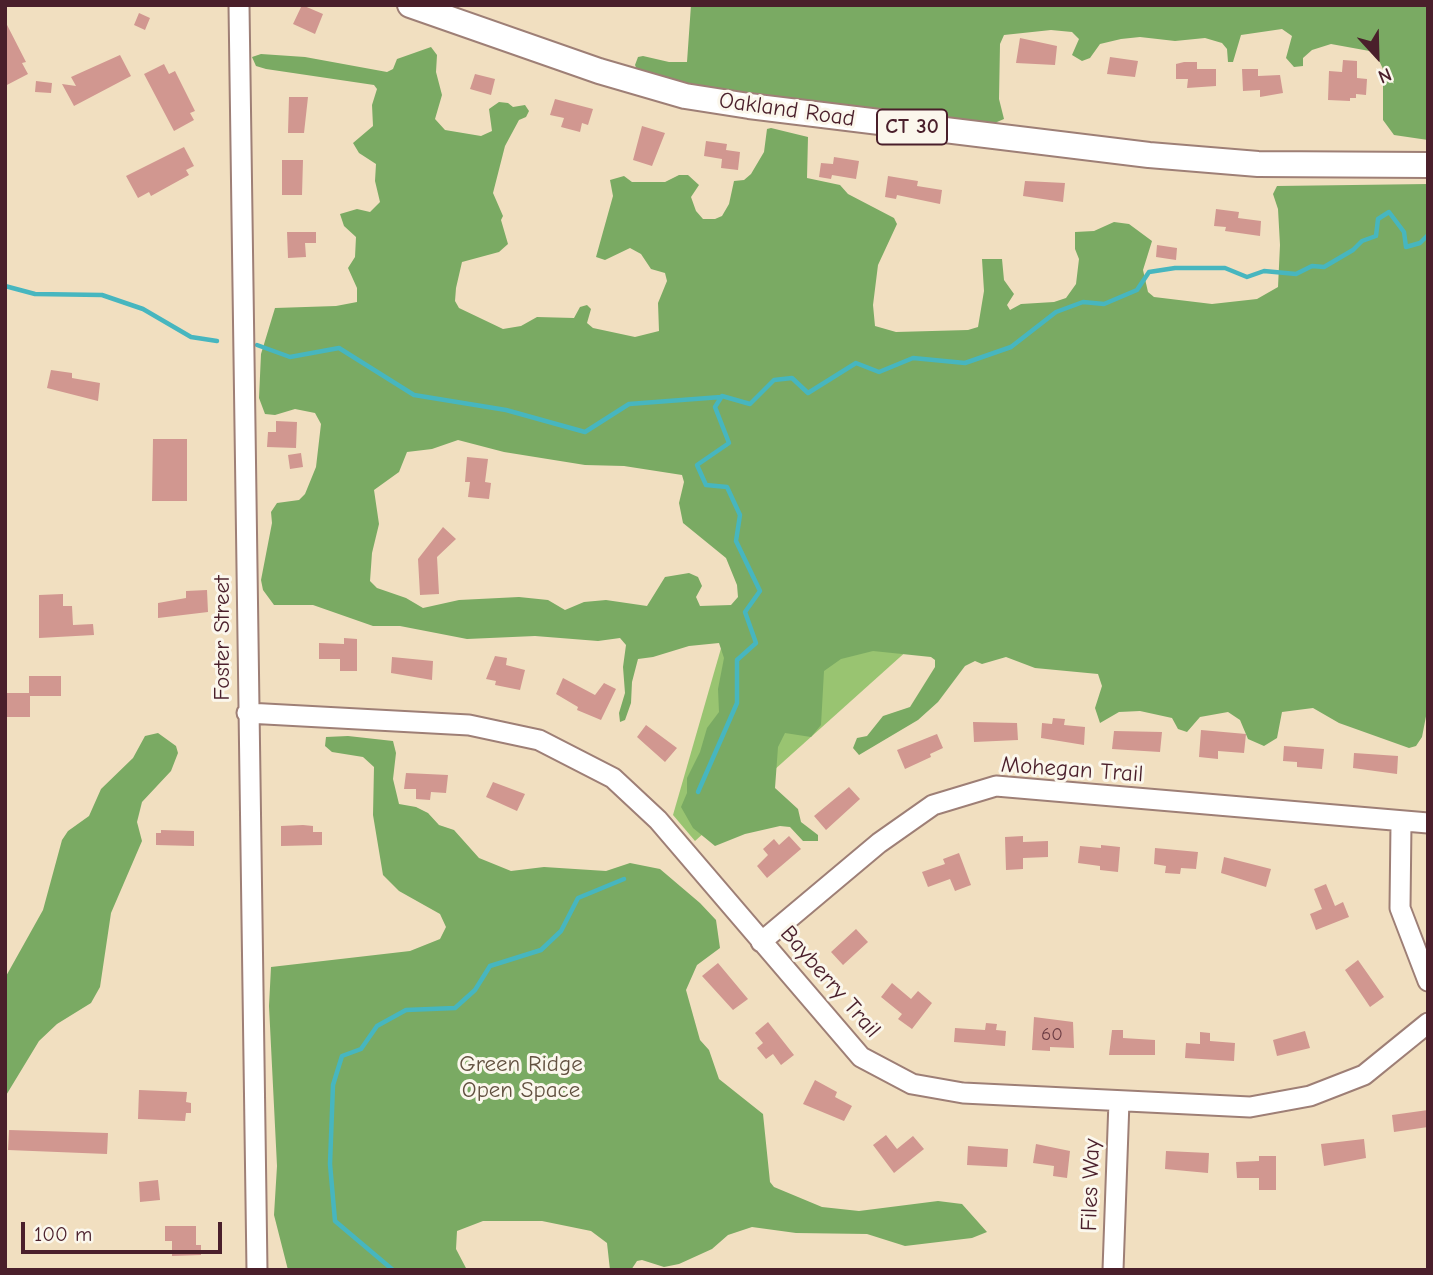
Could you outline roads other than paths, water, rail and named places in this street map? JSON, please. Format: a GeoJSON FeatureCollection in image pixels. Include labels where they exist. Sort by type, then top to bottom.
{"type":"FeatureCollection","features":[{"type":"Feature","properties":{"kind":"main road","name":"Oakland Road"},"geometry":{"type":"LineString","coordinates":[[410,5],[599,71],[685,96],[1149,155],[1258,164],[1428,166]]}},
{"type":"Feature","properties":{"kind":"street","name":"Foster Street"},"geometry":{"type":"LineString","coordinates":[[239,5],[257,1270]]}},
{"type":"Feature","properties":{"kind":"street","name":"Bayberry Trail"},"geometry":{"type":"LineString","coordinates":[[247,713],[469,725],[538,740],[612,778],[658,820],[861,1057],[912,1084],[963,1093],[1250,1107],[1310,1096],[1363,1075],[1428,1023]]}},
{"type":"Feature","properties":{"kind":"street","name":"Mohegan Trail"},"geometry":{"type":"LineString","coordinates":[[761,942],[879,843],[933,805],[996,786],[1428,823]]}},
{"type":"Feature","properties":{"kind":"street"},"geometry":{"type":"LineString","coordinates":[[1401,822],[1400,908],[1428,981]]}},
{"type":"Feature","properties":{"kind":"street","name":"Files Way"},"geometry":{"type":"LineString","coordinates":[[1113,1270],[1119,1101]]}},
{"type":"Feature","properties":{"kind":"waterway"},"geometry":{"type":"LineString","coordinates":[[698,792],[737,703],[737,660],[756,643],[745,612],[760,591],[736,541],[740,515],[727,487],[706,485],[697,465],[729,443],[715,407],[722,396],[750,404],[774,380],[792,378],[808,393],[856,363],[879,372],[913,358],[965,363],[1011,347],[1056,312],[1083,302],[1104,304],[1137,290],[1149,272],[1175,268],[1225,268],[1247,277],[1264,271],[1296,274],[1312,266],[1324,267],[1353,250],[1362,241],[1376,236],[1378,219],[1389,212],[1404,232],[1406,247],[1420,243],[1428,235]]}},
{"type":"Feature","properties":{"kind":"waterway"},"geometry":{"type":"LineString","coordinates":[[5,286],[35,294],[102,295],[143,309],[191,337],[217,341]]}},
{"type":"Feature","properties":{"kind":"waterway"},"geometry":{"type":"LineString","coordinates":[[257,345],[290,357],[339,348],[414,395],[506,410],[585,432],[629,404],[721,397]]}},
{"type":"Feature","properties":{"kind":"waterway"},"geometry":{"type":"LineString","coordinates":[[393,1270],[335,1221],[330,1164],[333,1085],[342,1056],[361,1049],[377,1026],[406,1010],[455,1008],[475,990],[490,966],[541,950],[561,931],[578,898],[624,879]]}},
{"type":"Feature","properties":{"kind":"park label","name":"Green Ridge Open Space"},"geometry":{"type":"Point","coordinates":[521,1077]}}]}
